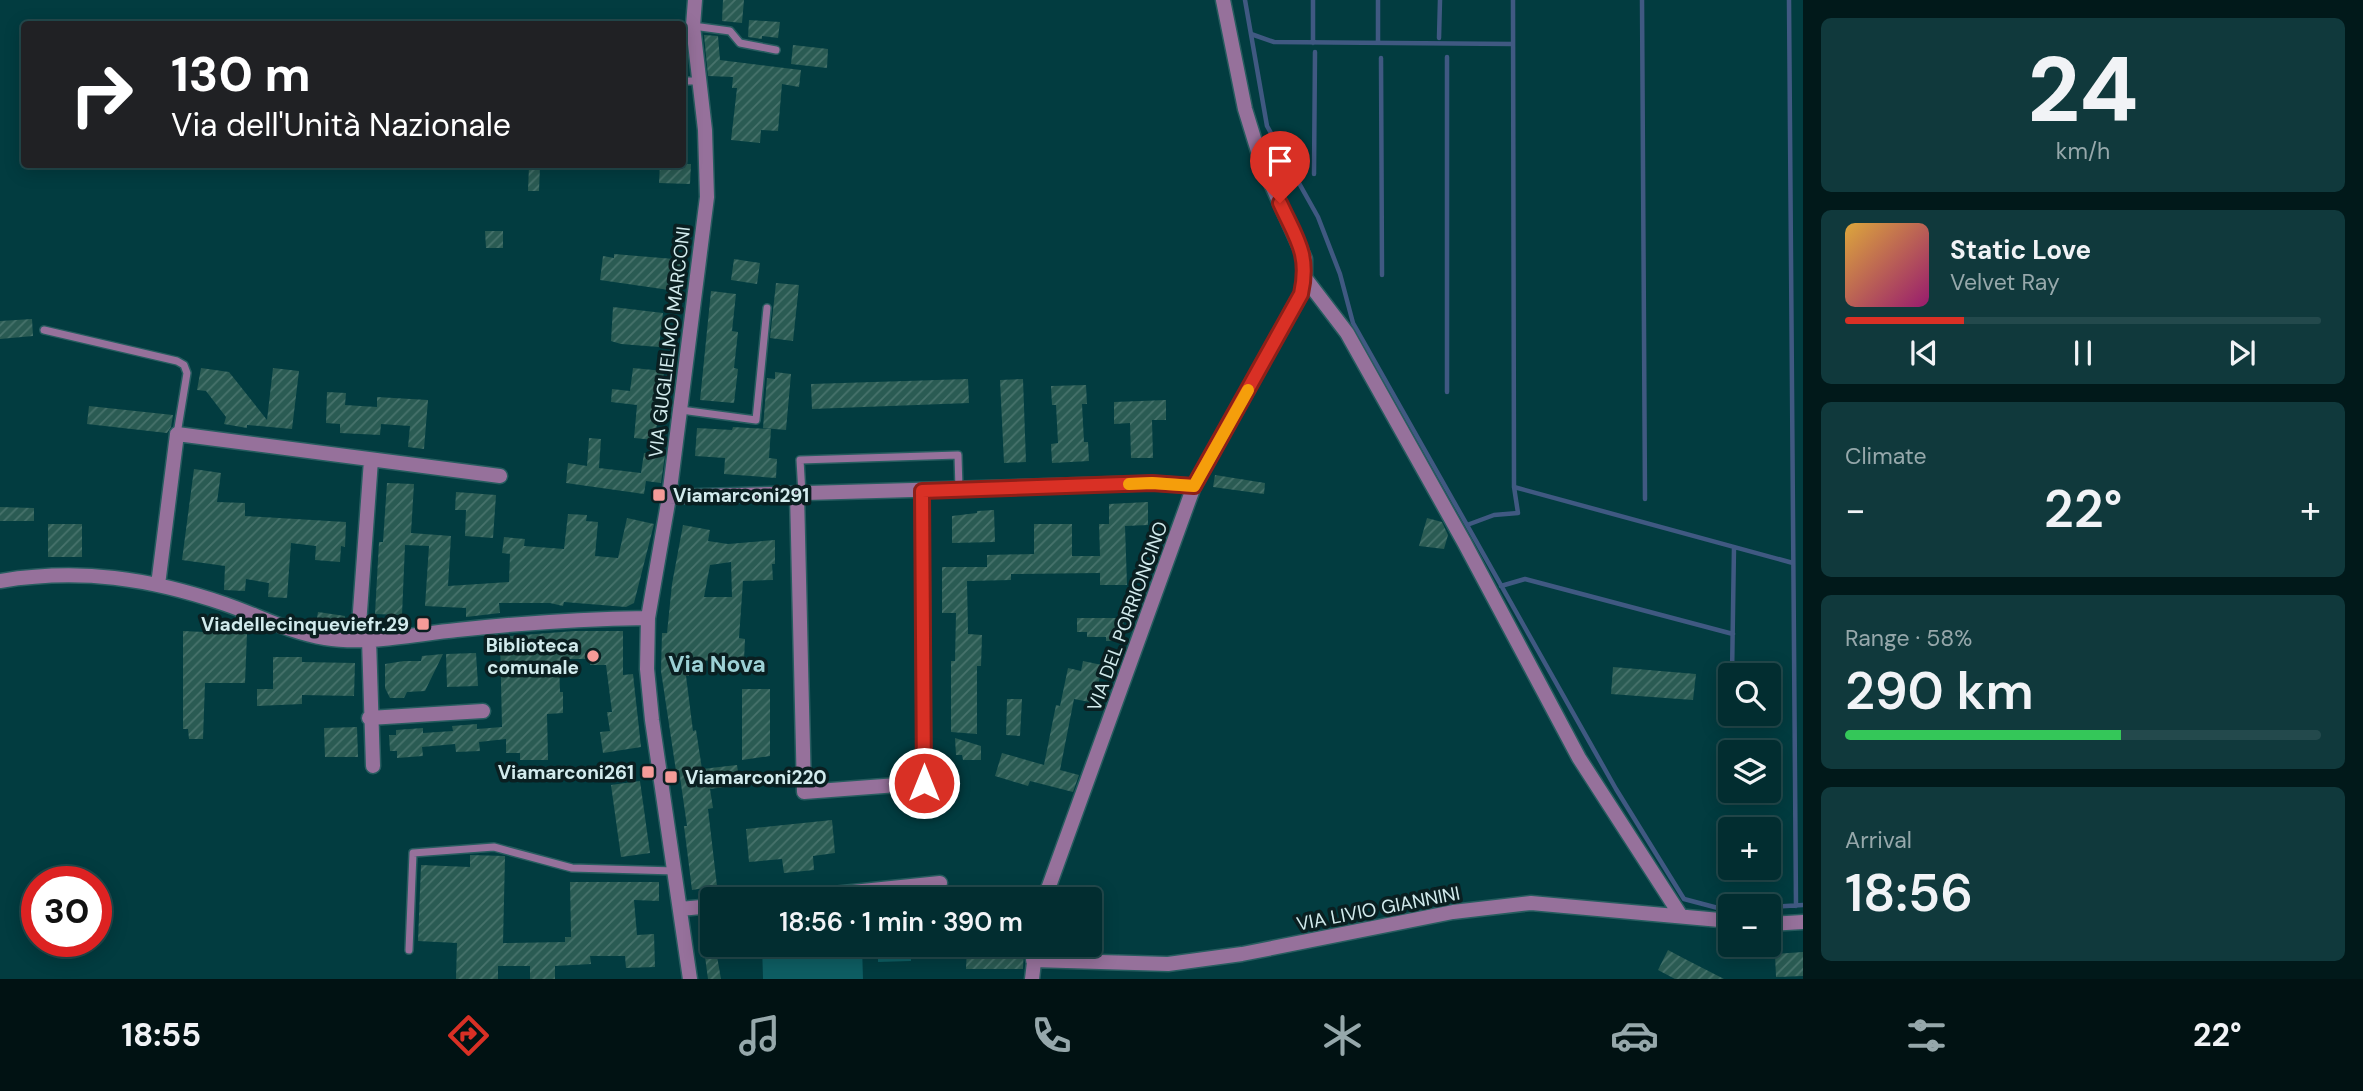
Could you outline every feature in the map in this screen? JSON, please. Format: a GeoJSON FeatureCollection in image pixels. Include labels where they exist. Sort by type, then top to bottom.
{"type":"FeatureCollection","features":[{"type":"Feature","properties":{"kind":"street","name":"VIA GUGLIELMO MARCONI"},"geometry":{"type":"LineString","coordinates":[[690,979],[647,669],[648,618],[669,497],[707,197],[705,130],[693,26],[695,0]]}},
{"type":"Feature","properties":{"kind":"street"},"geometry":{"type":"LineString","coordinates":[[1223,0],[1245,109],[1261,161],[1305,259],[1305,278],[1348,333],[1464,542],[1579,758],[1681,916]]}},
{"type":"Feature","properties":{"kind":"street","name":"VIA DEL PORRIONCINO"},"geometry":{"type":"LineString","coordinates":[[1049,887],[1194,486],[1301,294],[1305,278]]}},
{"type":"Feature","properties":{"kind":"street"},"geometry":{"type":"LineString","coordinates":[[158,585],[177,434],[500,476]]}},
{"type":"Feature","properties":{"kind":"street"},"geometry":{"type":"LineString","coordinates":[[371,460],[363,639],[373,766]]}},
{"type":"Feature","properties":{"kind":"street"},"geometry":{"type":"LineString","coordinates":[[669,497],[1152,483],[1194,486]]}},
{"type":"Feature","properties":{"kind":"street"},"geometry":{"type":"LineString","coordinates":[[800,494],[804,792],[924,783],[922,491]]}},
{"type":"Feature","properties":{"kind":"street"},"geometry":{"type":"LineString","coordinates":[[0,581],[56,575],[135,579],[195,594],[325,638],[363,639],[539,621],[648,618]]}},
{"type":"Feature","properties":{"kind":"street"},"geometry":{"type":"LineString","coordinates":[[369,718],[483,711]]}},
{"type":"Feature","properties":{"kind":"street"},"geometry":{"type":"LineString","coordinates":[[909,887],[940,884]]}},
{"type":"Feature","properties":{"kind":"street","name":"VIA LIVIO GIANNINI"},"geometry":{"type":"LineString","coordinates":[[1033,960],[1168,964],[1242,954],[1453,912],[1520,904],[1718,920]]}},
{"type":"Feature","properties":{"kind":"street"},"geometry":{"type":"LineString","coordinates":[[680,909],[700,907]]}},
{"type":"Feature","properties":{"kind":"street"},"geometry":{"type":"LineString","coordinates":[[1781,923],[1803,922]]}},
{"type":"Feature","properties":{"kind":"street"},"geometry":{"type":"LineString","coordinates":[[1032,979],[1034,957]]}},
{"type":"Feature","properties":{"kind":"lane"},"geometry":{"type":"LineString","coordinates":[[693,26],[730,31],[740,43],[776,50]]}},
{"type":"Feature","properties":{"kind":"lane"},"geometry":{"type":"LineString","coordinates":[[686,81],[699,81]]}},
{"type":"Feature","properties":{"kind":"lane"},"geometry":{"type":"LineString","coordinates":[[680,410],[756,420],[767,308]]}},
{"type":"Feature","properties":{"kind":"lane"},"geometry":{"type":"LineString","coordinates":[[44,330],[177,361],[184,365],[187,373],[177,434]]}},
{"type":"Feature","properties":{"kind":"lane"},"geometry":{"type":"LineString","coordinates":[[800,494],[800,460],[958,455],[959,490]]}},
{"type":"Feature","properties":{"kind":"lane"},"geometry":{"type":"LineString","coordinates":[[409,950],[413,853],[494,847],[572,868],[675,871]]}},
{"type":"Feature","properties":{"kind":"shaded area"},"geometry":{"type":"Polygon","coordinates":[[[762,957],[862,957],[863,979],[763,979],[762,957]]]}},
{"type":"Feature","properties":{"kind":"shaded area"},"geometry":{"type":"Polygon","coordinates":[[[878,957],[911,957],[911,961],[878,962],[878,957]]]}},
{"type":"Feature","properties":{"kind":"building"},"geometry":{"type":"Polygon","coordinates":[[[723,0],[744,0],[742,23],[722,21],[723,0]]]}},
{"type":"Feature","properties":{"kind":"building"},"geometry":{"type":"Polygon","coordinates":[[[749,20],[780,22],[778,38],[748,37],[749,20]]]}},
{"type":"Feature","properties":{"kind":"building"},"geometry":{"type":"Polygon","coordinates":[[[704,35],[718,36],[720,60],[801,70],[799,87],[782,84],[778,131],[761,130],[760,143],[731,140],[737,88],[732,88],[733,77],[708,76],[704,35]]]}},
{"type":"Feature","properties":{"kind":"building"},"geometry":{"type":"Polygon","coordinates":[[[793,45],[828,49],[827,68],[791,64],[793,45]]]}},
{"type":"Feature","properties":{"kind":"building"},"geometry":{"type":"Polygon","coordinates":[[[686,164],[691,164],[690,184],[659,183],[660,168],[686,168],[686,164]]]}},
{"type":"Feature","properties":{"kind":"building"},"geometry":{"type":"Polygon","coordinates":[[[529,168],[540,168],[539,191],[528,191],[529,168]]]}},
{"type":"Feature","properties":{"kind":"building"},"geometry":{"type":"Polygon","coordinates":[[[485,231],[503,231],[503,248],[486,248],[485,231]]]}},
{"type":"Feature","properties":{"kind":"building"},"geometry":{"type":"Polygon","coordinates":[[[614,254],[686,260],[683,288],[670,286],[669,290],[600,280],[603,256],[614,258],[614,254]]]}},
{"type":"Feature","properties":{"kind":"building"},"geometry":{"type":"Polygon","coordinates":[[[734,259],[760,263],[757,284],[731,280],[734,259]]]}},
{"type":"Feature","properties":{"kind":"building"},"geometry":{"type":"Polygon","coordinates":[[[776,283],[799,285],[793,341],[770,338],[776,283]]]}},
{"type":"Feature","properties":{"kind":"building"},"geometry":{"type":"Polygon","coordinates":[[[711,291],[736,294],[732,331],[738,332],[734,368],[738,369],[734,403],[700,400],[711,291]]]}},
{"type":"Feature","properties":{"kind":"building"},"geometry":{"type":"Polygon","coordinates":[[[613,307],[663,313],[659,347],[611,341],[613,307]]]}},
{"type":"Feature","properties":{"kind":"building"},"geometry":{"type":"Polygon","coordinates":[[[32,319],[33,336],[0,339],[0,321],[32,319]]]}},
{"type":"Feature","properties":{"kind":"building"},"geometry":{"type":"Polygon","coordinates":[[[201,368],[229,372],[267,420],[273,368],[299,371],[292,429],[247,425],[247,428],[224,424],[226,417],[206,391],[197,390],[201,368]]]}},
{"type":"Feature","properties":{"kind":"building"},"geometry":{"type":"Polygon","coordinates":[[[633,368],[664,371],[663,379],[669,380],[665,409],[659,408],[655,440],[634,438],[637,405],[611,402],[612,389],[630,391],[633,368]]]}},
{"type":"Feature","properties":{"kind":"building"},"geometry":{"type":"Polygon","coordinates":[[[775,372],[791,374],[786,430],[763,428],[767,378],[775,379],[775,372]]]}},
{"type":"Feature","properties":{"kind":"building"},"geometry":{"type":"Polygon","coordinates":[[[968,379],[969,403],[812,409],[811,384],[968,379]]]}},
{"type":"Feature","properties":{"kind":"building"},"geometry":{"type":"Polygon","coordinates":[[[1023,379],[1026,462],[1004,463],[1000,380],[1023,379]]]}},
{"type":"Feature","properties":{"kind":"building"},"geometry":{"type":"Polygon","coordinates":[[[1086,385],[1087,404],[1082,404],[1084,442],[1088,442],[1089,461],[1052,463],[1051,444],[1058,443],[1056,405],[1052,405],[1051,386],[1086,385]]]}},
{"type":"Feature","properties":{"kind":"building"},"geometry":{"type":"Polygon","coordinates":[[[327,392],[346,393],[345,405],[377,407],[377,397],[428,400],[424,449],[408,447],[410,426],[381,424],[380,435],[340,433],[340,424],[326,423],[327,392]]]}},
{"type":"Feature","properties":{"kind":"building"},"geometry":{"type":"Polygon","coordinates":[[[1166,400],[1166,420],[1152,420],[1153,458],[1131,458],[1130,423],[1114,424],[1114,402],[1166,400]]]}},
{"type":"Feature","properties":{"kind":"building"},"geometry":{"type":"Polygon","coordinates":[[[89,406],[173,415],[171,427],[167,433],[87,424],[89,406]]]}},
{"type":"Feature","properties":{"kind":"building"},"geometry":{"type":"Polygon","coordinates":[[[733,427],[771,429],[769,458],[777,459],[776,478],[724,474],[725,458],[695,456],[697,428],[732,430],[733,427]]]}},
{"type":"Feature","properties":{"kind":"building"},"geometry":{"type":"Polygon","coordinates":[[[589,438],[601,439],[599,468],[641,473],[644,453],[665,455],[661,483],[646,481],[644,494],[566,483],[568,463],[587,466],[589,438]]]}},
{"type":"Feature","properties":{"kind":"building"},"geometry":{"type":"Polygon","coordinates":[[[194,469],[221,473],[217,502],[245,503],[245,516],[346,522],[345,547],[341,546],[340,562],[315,560],[316,546],[291,543],[287,598],[268,597],[269,583],[246,579],[245,591],[224,590],[225,566],[182,560],[194,469]]]}},
{"type":"Feature","properties":{"kind":"building"},"geometry":{"type":"Polygon","coordinates":[[[1215,475],[1265,483],[1264,494],[1213,487],[1215,475]]]}},
{"type":"Feature","properties":{"kind":"building"},"geometry":{"type":"Polygon","coordinates":[[[387,483],[414,484],[411,533],[451,536],[448,586],[509,582],[510,554],[502,553],[504,537],[525,539],[524,546],[564,549],[568,514],[587,515],[586,521],[598,522],[595,556],[618,558],[627,518],[654,524],[634,603],[626,607],[564,602],[563,606],[550,603],[499,603],[500,613],[466,617],[466,608],[425,606],[429,546],[405,545],[402,615],[375,614],[379,542],[383,542],[387,483]]]}},
{"type":"Feature","properties":{"kind":"building"},"geometry":{"type":"Polygon","coordinates":[[[456,492],[496,495],[493,538],[465,536],[466,510],[455,510],[456,492]]]}},
{"type":"Feature","properties":{"kind":"building"},"geometry":{"type":"Polygon","coordinates":[[[1148,502],[1148,525],[1125,526],[1127,585],[1100,585],[1100,573],[1011,574],[1011,580],[967,581],[968,634],[982,635],[981,666],[977,666],[977,734],[951,732],[951,661],[955,661],[956,613],[942,613],[942,567],[987,567],[987,555],[1034,554],[1034,524],[1072,524],[1072,556],[1100,556],[1099,524],[1109,524],[1109,504],[1148,502]]]}},
{"type":"Feature","properties":{"kind":"building"},"geometry":{"type":"Polygon","coordinates":[[[0,507],[34,508],[34,521],[0,521],[0,507]]]}},
{"type":"Feature","properties":{"kind":"building"},"geometry":{"type":"Polygon","coordinates":[[[994,510],[995,542],[952,543],[952,516],[994,510]]]}},
{"type":"Feature","properties":{"kind":"building"},"geometry":{"type":"Polygon","coordinates":[[[1427,518],[1442,522],[1448,535],[1444,549],[1419,546],[1427,518]]]}},
{"type":"Feature","properties":{"kind":"building"},"geometry":{"type":"Polygon","coordinates":[[[48,524],[82,524],[82,557],[48,557],[48,524]]]}},
{"type":"Feature","properties":{"kind":"building"},"geometry":{"type":"Polygon","coordinates":[[[683,525],[710,530],[708,541],[728,544],[775,540],[773,580],[743,581],[739,638],[745,639],[744,660],[689,661],[689,676],[686,676],[693,731],[696,730],[702,769],[737,765],[740,785],[710,789],[713,808],[708,809],[717,886],[692,890],[684,826],[687,826],[661,671],[662,633],[667,633],[672,584],[683,525]],[[731,562],[710,565],[704,597],[732,597],[731,562]]]}},
{"type":"Feature","properties":{"kind":"building"},"geometry":{"type":"Polygon","coordinates":[[[318,612],[345,616],[344,628],[316,624],[318,612]]]}},
{"type":"Feature","properties":{"kind":"building"},"geometry":{"type":"Polygon","coordinates":[[[1077,618],[1124,618],[1122,641],[1106,641],[1106,637],[1087,637],[1087,632],[1077,632],[1077,618]]]}},
{"type":"Feature","properties":{"kind":"building"},"geometry":{"type":"Polygon","coordinates":[[[183,631],[247,634],[245,683],[205,683],[203,739],[189,739],[188,729],[183,729],[183,631]]]}},
{"type":"Feature","properties":{"kind":"building"},"geometry":{"type":"Polygon","coordinates":[[[574,631],[623,631],[623,675],[633,674],[641,747],[603,753],[600,732],[610,731],[607,712],[612,712],[606,665],[590,665],[590,659],[565,659],[565,662],[559,662],[563,713],[547,714],[548,760],[520,760],[520,753],[506,753],[506,739],[479,742],[480,751],[456,752],[455,744],[422,747],[423,756],[397,758],[397,751],[390,751],[389,735],[396,735],[396,730],[423,728],[423,733],[453,731],[452,726],[477,724],[477,729],[502,727],[500,637],[574,631]]]}},
{"type":"Feature","properties":{"kind":"building"},"geometry":{"type":"Polygon","coordinates":[[[476,653],[478,686],[447,687],[446,654],[476,653]]]}},
{"type":"Feature","properties":{"kind":"building"},"geometry":{"type":"Polygon","coordinates":[[[443,654],[425,691],[407,692],[404,698],[390,698],[385,688],[385,664],[421,661],[422,656],[443,654]]]}},
{"type":"Feature","properties":{"kind":"building"},"geometry":{"type":"Polygon","coordinates":[[[273,657],[302,657],[302,662],[355,663],[354,696],[302,695],[302,704],[257,706],[257,689],[273,689],[273,657]]]}},
{"type":"Feature","properties":{"kind":"building"},"geometry":{"type":"Polygon","coordinates":[[[1083,661],[1102,665],[1095,703],[1074,699],[1060,770],[1079,775],[1073,792],[1030,781],[1028,786],[995,776],[1002,753],[1044,765],[1056,705],[1060,706],[1068,668],[1081,671],[1083,661]]]}},
{"type":"Feature","properties":{"kind":"building"},"geometry":{"type":"Polygon","coordinates":[[[1613,667],[1696,674],[1693,700],[1611,694],[1613,667]]]}},
{"type":"Feature","properties":{"kind":"building"},"geometry":{"type":"Polygon","coordinates":[[[742,689],[770,689],[770,756],[742,760],[742,689]]]}},
{"type":"Feature","properties":{"kind":"building"},"geometry":{"type":"Polygon","coordinates":[[[1007,699],[1022,699],[1020,736],[1006,735],[1007,699]]]}},
{"type":"Feature","properties":{"kind":"building"},"geometry":{"type":"Polygon","coordinates":[[[357,727],[358,757],[325,757],[324,728],[357,727]]]}},
{"type":"Feature","properties":{"kind":"building"},"geometry":{"type":"Polygon","coordinates":[[[955,738],[981,746],[981,760],[963,760],[962,755],[956,755],[955,738]]]}},
{"type":"Feature","properties":{"kind":"building"},"geometry":{"type":"Polygon","coordinates":[[[640,781],[650,853],[621,857],[611,785],[640,781]]]}},
{"type":"Feature","properties":{"kind":"building"},"geometry":{"type":"Polygon","coordinates":[[[832,820],[835,853],[813,856],[814,870],[784,873],[782,859],[749,862],[746,829],[832,820]]]}},
{"type":"Feature","properties":{"kind":"building"},"geometry":{"type":"Polygon","coordinates":[[[470,855],[505,856],[503,943],[565,942],[565,937],[571,937],[570,882],[659,882],[659,901],[634,900],[637,935],[654,934],[655,967],[626,968],[625,956],[590,956],[591,964],[555,966],[555,979],[530,979],[530,966],[498,966],[498,979],[456,979],[457,943],[418,941],[421,865],[470,867],[470,855]]]}},
{"type":"Feature","properties":{"kind":"building"},"geometry":{"type":"Polygon","coordinates":[[[1668,950],[1724,979],[1675,979],[1658,970],[1668,950]]]}},
{"type":"Feature","properties":{"kind":"building"},"geometry":{"type":"Polygon","coordinates":[[[1803,952],[1803,976],[1776,977],[1775,957],[1781,957],[1781,954],[1803,952]]]}},
{"type":"Feature","properties":{"kind":"building"},"geometry":{"type":"Polygon","coordinates":[[[705,957],[717,957],[721,979],[708,979],[705,957]]]}},
{"type":"Feature","properties":{"kind":"building"},"geometry":{"type":"Polygon","coordinates":[[[967,957],[1024,957],[1023,969],[966,969],[967,957]]]}},
{"type":"Feature","properties":{"kind":"waterway"},"geometry":{"type":"LineString","coordinates":[[1245,0],[1267,126],[1318,217],[1340,274],[1353,323],[1616,789],[1684,899],[1718,908]]}},
{"type":"Feature","properties":{"kind":"waterway"},"geometry":{"type":"LineString","coordinates":[[1313,0],[1313,43]]}},
{"type":"Feature","properties":{"kind":"waterway"},"geometry":{"type":"LineString","coordinates":[[1378,0],[1378,43]]}},
{"type":"Feature","properties":{"kind":"waterway"},"geometry":{"type":"LineString","coordinates":[[1439,38],[1440,0]]}},
{"type":"Feature","properties":{"kind":"waterway"},"geometry":{"type":"LineString","coordinates":[[1467,525],[1494,515],[1518,513],[1514,487],[1513,0]]}},
{"type":"Feature","properties":{"kind":"waterway"},"geometry":{"type":"LineString","coordinates":[[1642,0],[1645,499]]}},
{"type":"Feature","properties":{"kind":"waterway"},"geometry":{"type":"LineString","coordinates":[[1789,0],[1796,906]]}},
{"type":"Feature","properties":{"kind":"waterway"},"geometry":{"type":"LineString","coordinates":[[1251,34],[1274,42],[1513,44]]}},
{"type":"Feature","properties":{"kind":"waterway"},"geometry":{"type":"LineString","coordinates":[[1314,174],[1315,52]]}},
{"type":"Feature","properties":{"kind":"waterway"},"geometry":{"type":"LineString","coordinates":[[1447,57],[1447,392]]}},
{"type":"Feature","properties":{"kind":"waterway"},"geometry":{"type":"LineString","coordinates":[[1381,58],[1382,275]]}},
{"type":"Feature","properties":{"kind":"waterway"},"geometry":{"type":"LineString","coordinates":[[1514,487],[1793,563]]}},
{"type":"Feature","properties":{"kind":"waterway"},"geometry":{"type":"LineString","coordinates":[[1732,663],[1734,547]]}},
{"type":"Feature","properties":{"kind":"waterway"},"geometry":{"type":"LineString","coordinates":[[1501,586],[1525,579],[1733,634]]}},
{"type":"Feature","properties":{"kind":"waterway"},"geometry":{"type":"LineString","coordinates":[[1781,906],[1803,905]]}},
{"type":"Feature","properties":{"kind":"slow traffic"},"geometry":{"type":"LineString","coordinates":[[1129,484],[1194,486],[1248,390]]}},
{"type":"Feature","properties":{"kind":"place","name":"Viamarconi291"},"geometry":{"type":"Point","coordinates":[659,495]}},
{"type":"Feature","properties":{"kind":"place","name":"Viadellecinqueviefr.29"},"geometry":{"type":"Point","coordinates":[423,624]}},
{"type":"Feature","properties":{"kind":"place","name":"Biblioteca comunale"},"geometry":{"type":"Point","coordinates":[593,656]}},
{"type":"Feature","properties":{"kind":"place","name":"Viamarconi261"},"geometry":{"type":"Point","coordinates":[648,772]}},
{"type":"Feature","properties":{"kind":"place","name":"Viamarconi220"},"geometry":{"type":"Point","coordinates":[671,777]}},
{"type":"Feature","properties":{"kind":"district","name":"Via Nova"},"geometry":{"type":"Point","coordinates":[717,664]}},
{"type":"Feature","properties":{"kind":"route"},"geometry":{"type":"LineString","coordinates":[[924,783],[922,491],[1152,483],[1194,486],[1301,294],[1305,278],[1305,259],[1280,203]]}}]}
